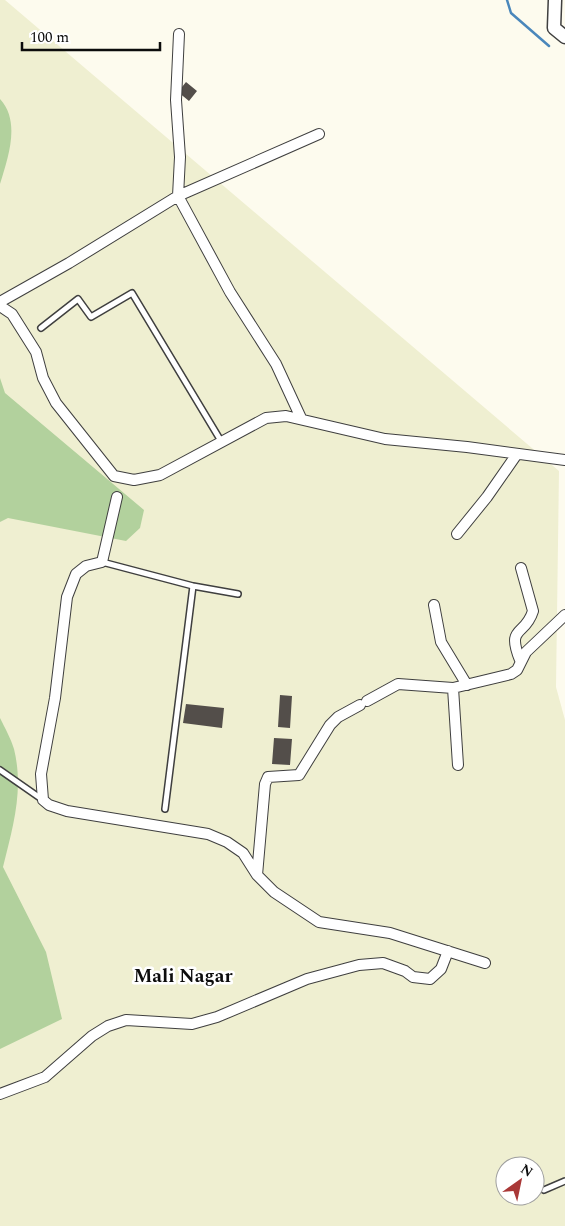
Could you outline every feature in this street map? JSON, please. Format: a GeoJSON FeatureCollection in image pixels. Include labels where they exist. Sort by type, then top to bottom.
{"type":"FeatureCollection","features":[{"type":"Feature","properties":{"kind":"street"},"geometry":{"type":"LineString","coordinates":[[555,0],[554,28],[565,37]]}},
{"type":"Feature","properties":{"kind":"street"},"geometry":{"type":"LineString","coordinates":[[179,34],[176,100],[180,158],[178,196],[230,292],[276,364],[301,418]]}},
{"type":"Feature","properties":{"kind":"street"},"geometry":{"type":"LineString","coordinates":[[319,134],[178,196],[69,264],[0,304],[12,314],[36,352],[44,378],[56,403],[114,476],[134,480],[160,475],[266,418],[286,416],[301,418],[356,434],[385,440],[565,460]]}},
{"type":"Feature","properties":{"kind":"street"},"geometry":{"type":"LineString","coordinates":[[456,534],[488,497],[517,454]]}},
{"type":"Feature","properties":{"kind":"street"},"geometry":{"type":"LineString","coordinates":[[117,497],[102,562],[86,566],[76,574],[67,597],[55,698],[41,774],[43,800],[49,805],[67,811],[183,828],[208,834],[227,842],[242,853],[257,875],[274,892],[319,922],[390,933],[485,963]]}},
{"type":"Feature","properties":{"kind":"street"},"geometry":{"type":"LineString","coordinates":[[520,660],[513,643],[514,637],[532,617],[533,611],[521,568]]}},
{"type":"Feature","properties":{"kind":"street"},"geometry":{"type":"LineString","coordinates":[[434,604],[441,642],[468,684]]}},
{"type":"Feature","properties":{"kind":"street"},"geometry":{"type":"LineString","coordinates":[[257,875],[265,784],[268,777],[299,775],[330,725],[338,717],[398,684],[453,688],[511,674],[516,670],[520,660],[565,616]]}},
{"type":"Feature","properties":{"kind":"street"},"geometry":{"type":"LineString","coordinates":[[453,688],[458,765]]}},
{"type":"Feature","properties":{"kind":"street"},"geometry":{"type":"LineString","coordinates":[[0,1094],[46,1077],[92,1036],[108,1026],[126,1020],[192,1024],[218,1017],[307,979],[359,964],[383,963],[405,971],[413,977],[430,979],[441,969],[448,951]]}},
{"type":"Feature","properties":{"kind":"lane"},"geometry":{"type":"LineString","coordinates":[[41,328],[78,299],[91,317],[132,293],[221,441]]}},
{"type":"Feature","properties":{"kind":"lane"},"geometry":{"type":"LineString","coordinates":[[102,562],[193,586],[238,594]]}},
{"type":"Feature","properties":{"kind":"lane"},"geometry":{"type":"LineString","coordinates":[[165,809],[193,586]]}},
{"type":"Feature","properties":{"kind":"lane"},"geometry":{"type":"LineString","coordinates":[[0,770],[43,800]]}},
{"type":"Feature","properties":{"kind":"lane"},"geometry":{"type":"LineString","coordinates":[[545,1190],[565,1180]]}},
{"type":"Feature","properties":{"kind":"green space"},"geometry":{"type":"Polygon","coordinates":[[[0,0],[5,0],[559,471],[556,687],[565,720],[565,1226],[0,1226],[0,0]]]}},
{"type":"Feature","properties":{"kind":"green space"},"geometry":{"type":"Polygon","coordinates":[[[0,99],[10,118],[11,140],[0,184],[0,99]]]}},
{"type":"Feature","properties":{"kind":"green space"},"geometry":{"type":"Polygon","coordinates":[[[0,378],[5,393],[144,510],[140,528],[126,541],[8,518],[0,522],[0,378]]]}},
{"type":"Feature","properties":{"kind":"green space"},"geometry":{"type":"Polygon","coordinates":[[[0,718],[14,749],[18,779],[16,808],[3,867],[46,952],[62,1019],[0,1049],[0,718]]]}},
{"type":"Feature","properties":{"kind":"building"},"geometry":{"type":"Polygon","coordinates":[[[186,82],[197,91],[189,101],[178,92],[186,82]]]}},
{"type":"Feature","properties":{"kind":"building"},"geometry":{"type":"Polygon","coordinates":[[[280,695],[292,696],[290,728],[278,727],[280,695]]]}},
{"type":"Feature","properties":{"kind":"building"},"geometry":{"type":"Polygon","coordinates":[[[186,704],[224,708],[222,728],[183,723],[186,704]]]}},
{"type":"Feature","properties":{"kind":"building"},"geometry":{"type":"Polygon","coordinates":[[[274,738],[292,739],[290,765],[272,764],[274,738]]]}},
{"type":"Feature","properties":{"kind":"waterway"},"geometry":{"type":"LineString","coordinates":[[507,0],[511,13],[549,46]]}},
{"type":"Feature","properties":{"kind":"district","name":"Mali Nagar"},"geometry":{"type":"Point","coordinates":[183,976]}}]}
